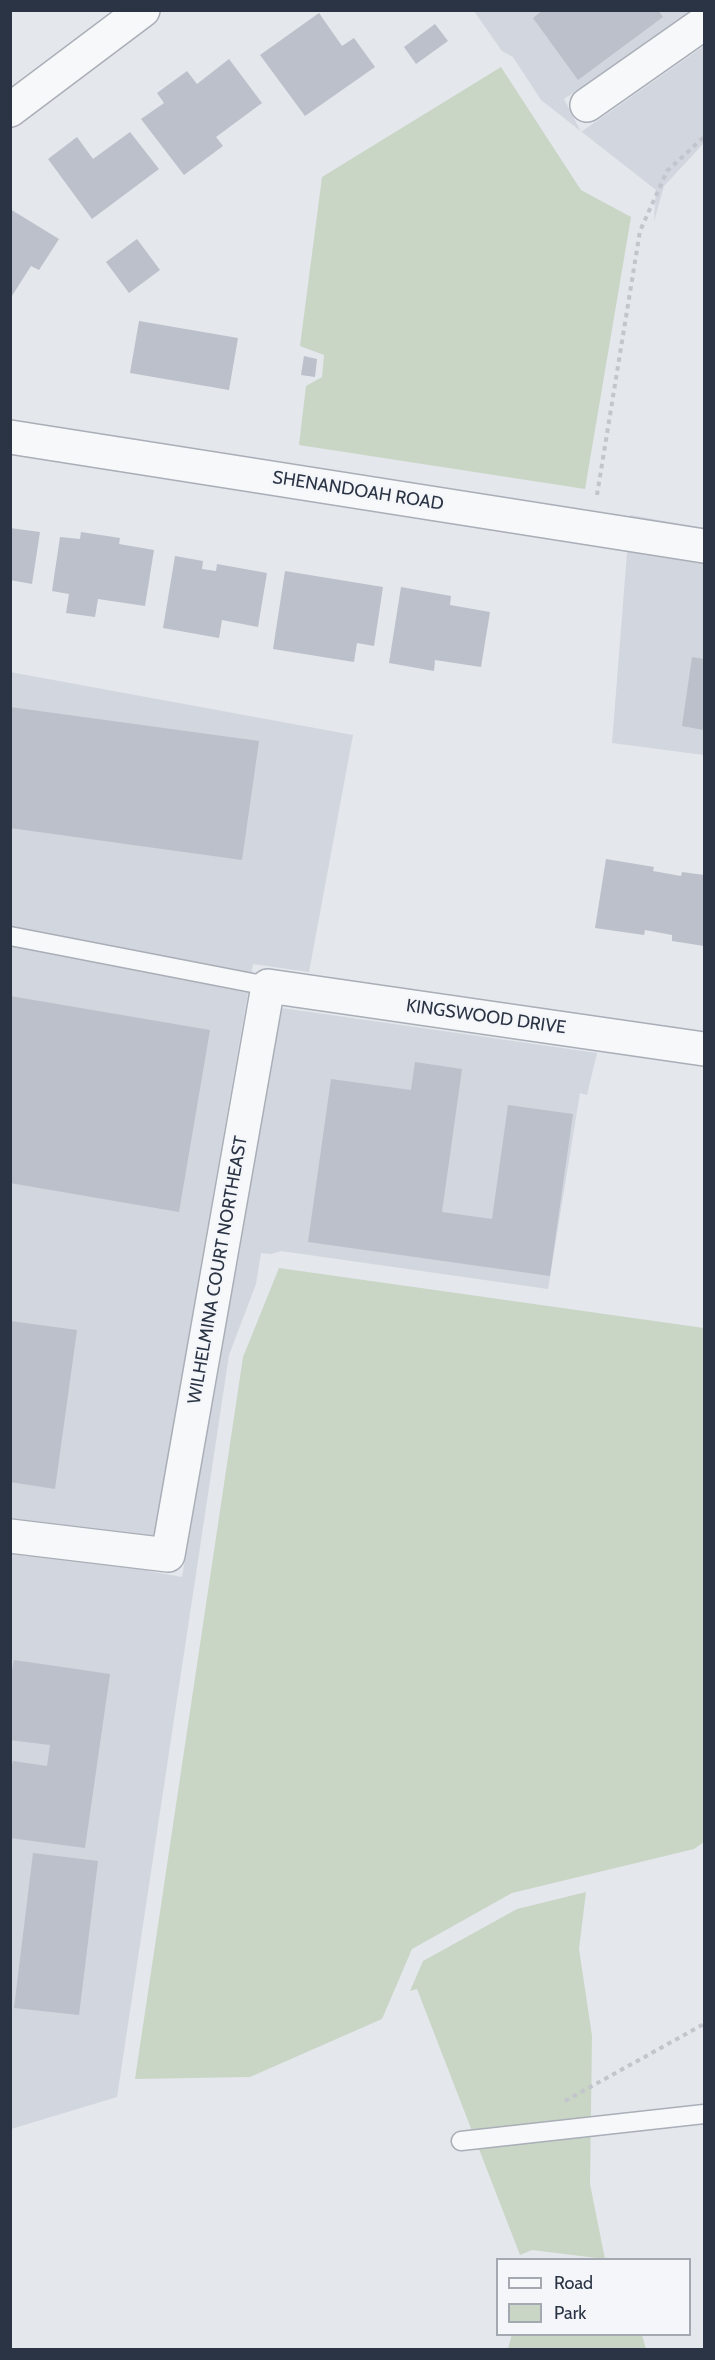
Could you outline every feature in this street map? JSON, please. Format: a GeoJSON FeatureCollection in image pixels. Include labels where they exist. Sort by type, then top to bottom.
{"type":"FeatureCollection","features":[{"type":"Feature","properties":{"kind":"street"},"geometry":{"type":"LineString","coordinates":[[10,110],[143,10]]}},
{"type":"Feature","properties":{"kind":"street"},"geometry":{"type":"LineString","coordinates":[[587,105],[704,24]]}},
{"type":"Feature","properties":{"kind":"street","name":"SHENANDOAH ROAD"},"geometry":{"type":"LineString","coordinates":[[10,437],[705,546]]}},
{"type":"Feature","properties":{"kind":"street","name":"KINGSWOOD DRIVE"},"geometry":{"type":"LineString","coordinates":[[268,986],[705,1049]]}},
{"type":"Feature","properties":{"kind":"street","name":"WILHELMINA COURT NORTHEAST"},"geometry":{"type":"LineString","coordinates":[[10,1536],[168,1555],[268,986]]}},
{"type":"Feature","properties":{"kind":"lane"},"geometry":{"type":"LineString","coordinates":[[694,10],[704,24]]}},
{"type":"Feature","properties":{"kind":"lane"},"geometry":{"type":"LineString","coordinates":[[10,936],[268,986]]}},
{"type":"Feature","properties":{"kind":"lane"},"geometry":{"type":"LineString","coordinates":[[461,2141],[705,2114]]}},
{"type":"Feature","properties":{"kind":"path"},"geometry":{"type":"LineString","coordinates":[[592,528],[640,231],[667,171],[705,137]]}},
{"type":"Feature","properties":{"kind":"path"},"geometry":{"type":"LineString","coordinates":[[562,2103],[705,2024]]}},
{"type":"Feature","properties":{"kind":"shaded area"},"geometry":{"type":"Polygon","coordinates":[[[474,11],[691,11],[564,99],[580,131],[541,100],[513,57],[502,51],[474,11]]]}},
{"type":"Feature","properties":{"kind":"shaded area"},"geometry":{"type":"Polygon","coordinates":[[[704,46],[704,143],[664,186],[654,221],[656,190],[581,132],[704,46]]]}},
{"type":"Feature","properties":{"kind":"shaded area"},"geometry":{"type":"Polygon","coordinates":[[[630,515],[704,528],[704,755],[612,743],[630,515]]]}},
{"type":"Feature","properties":{"kind":"shaded area"},"geometry":{"type":"Polygon","coordinates":[[[10,672],[353,735],[309,972],[253,964],[148,1571],[182,1577],[282,1008],[597,1053],[587,1095],[580,1093],[548,1289],[281,1251],[271,1254],[261,1253],[256,1284],[229,1355],[117,2097],[11,2129],[10,672]]]}},
{"type":"Feature","properties":{"kind":"green space"},"geometry":{"type":"Polygon","coordinates":[[[501,67],[581,190],[631,217],[585,489],[299,445],[306,386],[322,377],[324,355],[300,346],[322,177],[501,67]]]}},
{"type":"Feature","properties":{"kind":"green space"},"geometry":{"type":"Polygon","coordinates":[[[279,1268],[704,1328],[704,1842],[694,1849],[512,1893],[412,1949],[382,2019],[250,2077],[135,2079],[243,1357],[279,1268]]]}},
{"type":"Feature","properties":{"kind":"green space"},"geometry":{"type":"Polygon","coordinates":[[[586,1892],[579,1949],[592,2036],[590,2184],[605,2258],[532,2250],[520,2255],[417,1989],[410,1991],[423,1961],[517,1909],[586,1892]]]}},
{"type":"Feature","properties":{"kind":"green space"},"geometry":{"type":"Polygon","coordinates":[[[511,2336],[642,2336],[646,2349],[508,2349],[511,2336]]]}},
{"type":"Feature","properties":{"kind":"building"},"geometry":{"type":"Polygon","coordinates":[[[543,10],[658,10],[663,17],[578,80],[533,18],[543,10]]]}},
{"type":"Feature","properties":{"kind":"building"},"geometry":{"type":"Polygon","coordinates":[[[319,13],[342,46],[354,38],[375,67],[305,116],[260,55],[319,13]]]}},
{"type":"Feature","properties":{"kind":"building"},"geometry":{"type":"Polygon","coordinates":[[[435,24],[448,41],[416,64],[404,47],[435,24]]]}},
{"type":"Feature","properties":{"kind":"building"},"geometry":{"type":"Polygon","coordinates":[[[229,59],[262,103],[216,137],[223,146],[184,175],[141,119],[164,103],[157,93],[187,71],[197,84],[229,59]]]}},
{"type":"Feature","properties":{"kind":"building"},"geometry":{"type":"Polygon","coordinates":[[[130,132],[159,169],[92,219],[48,159],[77,137],[93,159],[130,132]]]}},
{"type":"Feature","properties":{"kind":"building"},"geometry":{"type":"Polygon","coordinates":[[[10,209],[59,239],[39,270],[31,266],[10,299],[10,209]]]}},
{"type":"Feature","properties":{"kind":"building"},"geometry":{"type":"Polygon","coordinates":[[[137,239],[160,270],[129,293],[106,262],[137,239]]]}},
{"type":"Feature","properties":{"kind":"building"},"geometry":{"type":"Polygon","coordinates":[[[139,321],[238,338],[229,390],[130,373],[139,321]]]}},
{"type":"Feature","properties":{"kind":"building"},"geometry":{"type":"Polygon","coordinates":[[[304,356],[317,359],[315,377],[301,375],[304,356]]]}},
{"type":"Feature","properties":{"kind":"building"},"geometry":{"type":"Polygon","coordinates":[[[10,528],[40,532],[32,584],[10,580],[10,528]]]}},
{"type":"Feature","properties":{"kind":"building"},"geometry":{"type":"Polygon","coordinates":[[[81,532],[120,538],[119,544],[154,550],[145,606],[98,599],[95,617],[66,613],[69,594],[52,591],[60,537],[80,539],[81,532]]]}},
{"type":"Feature","properties":{"kind":"building"},"geometry":{"type":"Polygon","coordinates":[[[175,556],[203,561],[202,569],[216,571],[217,564],[267,573],[258,627],[222,620],[219,638],[163,628],[175,556]]]}},
{"type":"Feature","properties":{"kind":"building"},"geometry":{"type":"Polygon","coordinates":[[[285,571],[383,587],[374,646],[357,643],[354,662],[273,649],[285,571]]]}},
{"type":"Feature","properties":{"kind":"building"},"geometry":{"type":"Polygon","coordinates":[[[401,587],[451,596],[450,605],[490,612],[481,667],[435,660],[434,671],[389,663],[401,587]]]}},
{"type":"Feature","properties":{"kind":"building"},"geometry":{"type":"Polygon","coordinates":[[[692,657],[704,659],[704,730],[682,726],[692,657]]]}},
{"type":"Feature","properties":{"kind":"building"},"geometry":{"type":"Polygon","coordinates":[[[10,707],[259,741],[242,860],[10,828],[10,707]]]}},
{"type":"Feature","properties":{"kind":"building"},"geometry":{"type":"Polygon","coordinates":[[[606,859],[654,867],[653,871],[681,876],[682,872],[704,875],[704,946],[672,941],[672,935],[645,930],[644,935],[595,928],[606,859]]]}},
{"type":"Feature","properties":{"kind":"building"},"geometry":{"type":"Polygon","coordinates":[[[10,996],[210,1030],[179,1212],[10,1183],[10,996]]]}},
{"type":"Feature","properties":{"kind":"building"},"geometry":{"type":"Polygon","coordinates":[[[415,1062],[462,1069],[442,1212],[492,1219],[508,1105],[573,1114],[550,1276],[308,1242],[331,1079],[411,1090],[415,1062]]]}},
{"type":"Feature","properties":{"kind":"building"},"geometry":{"type":"Polygon","coordinates":[[[10,1321],[77,1330],[55,1489],[10,1482],[10,1321]]]}},
{"type":"Feature","properties":{"kind":"building"},"geometry":{"type":"Polygon","coordinates":[[[14,1660],[110,1674],[85,1848],[10,1838],[10,1776],[13,1761],[47,1766],[50,1745],[10,1740],[10,1681],[14,1660]]]}},
{"type":"Feature","properties":{"kind":"building"},"geometry":{"type":"Polygon","coordinates":[[[33,1853],[98,1861],[79,2015],[14,2008],[33,1853]]]}}]}
